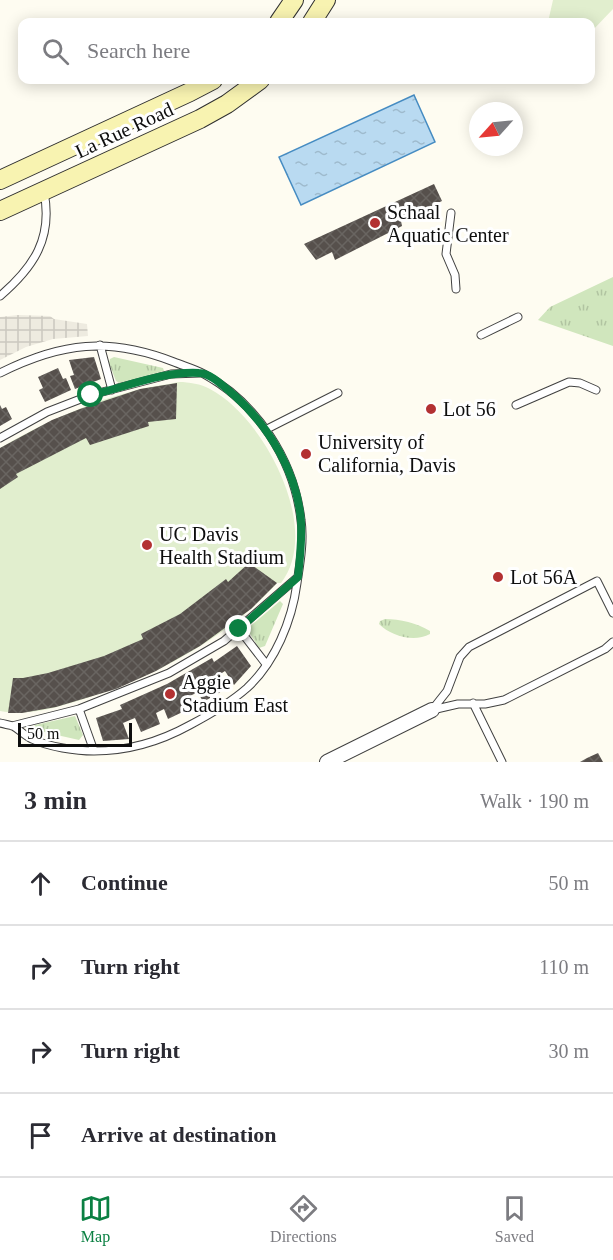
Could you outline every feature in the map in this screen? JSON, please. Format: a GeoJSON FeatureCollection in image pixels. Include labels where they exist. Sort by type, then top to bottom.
{"type":"FeatureCollection","features":[{"type":"Feature","properties":{"kind":"street"},"geometry":{"type":"LineString","coordinates":[[282,18],[294,0]]}},
{"type":"Feature","properties":{"kind":"street"},"geometry":{"type":"LineString","coordinates":[[315,18],[326,0]]}},
{"type":"Feature","properties":{"kind":"street","name":"La Rue Road"},"geometry":{"type":"LineString","coordinates":[[0,180],[205,84]]}},
{"type":"Feature","properties":{"kind":"street","name":"La Rue Road"},"geometry":{"type":"LineString","coordinates":[[0,211],[200,119],[227,104],[254,84]]}},
{"type":"Feature","properties":{"kind":"street"},"geometry":{"type":"LineString","coordinates":[[327,762],[432,710]]}},
{"type":"Feature","properties":{"kind":"lane"},"geometry":{"type":"LineString","coordinates":[[0,296],[30,266],[42,243],[47,222],[44,191]]}},
{"type":"Feature","properties":{"kind":"lane"},"geometry":{"type":"LineString","coordinates":[[451,213],[446,254],[455,275],[456,289]]}},
{"type":"Feature","properties":{"kind":"lane"},"geometry":{"type":"LineString","coordinates":[[481,335],[518,317]]}},
{"type":"Feature","properties":{"kind":"lane"},"geometry":{"type":"LineString","coordinates":[[100,345],[112,390]]}},
{"type":"Feature","properties":{"kind":"lane"},"geometry":{"type":"LineString","coordinates":[[0,373],[53,352],[100,345],[152,353],[202,373],[222,385],[267,429],[294,488],[301,520],[298,577],[294,603],[285,629],[266,664],[247,688],[212,713],[169,736],[130,748],[94,751],[59,746],[33,739],[6,724]]}},
{"type":"Feature","properties":{"kind":"lane"},"geometry":{"type":"LineString","coordinates":[[0,438],[47,412],[91,395],[171,374],[202,373]]}},
{"type":"Feature","properties":{"kind":"lane"},"geometry":{"type":"LineString","coordinates":[[516,405],[568,382],[580,383],[596,390]]}},
{"type":"Feature","properties":{"kind":"lane"},"geometry":{"type":"LineString","coordinates":[[267,429],[338,393]]}},
{"type":"Feature","properties":{"kind":"lane"},"geometry":{"type":"LineString","coordinates":[[6,724],[79,710],[169,673],[206,652],[239,629],[298,577]]}},
{"type":"Feature","properties":{"kind":"lane"},"geometry":{"type":"LineString","coordinates":[[432,710],[447,691],[460,657],[469,647],[597,581],[613,613]]}},
{"type":"Feature","properties":{"kind":"lane"},"geometry":{"type":"LineString","coordinates":[[239,629],[266,664]]}},
{"type":"Feature","properties":{"kind":"lane"},"geometry":{"type":"LineString","coordinates":[[432,710],[458,704],[485,704],[504,700],[605,649],[613,642]]}},
{"type":"Feature","properties":{"kind":"lane"},"geometry":{"type":"LineString","coordinates":[[473,704],[502,762]]}},
{"type":"Feature","properties":{"kind":"lane"},"geometry":{"type":"LineString","coordinates":[[79,710],[94,751]]}},
{"type":"Feature","properties":{"kind":"green space"},"geometry":{"type":"Polygon","coordinates":[[[553,0],[613,0],[613,9],[595,28],[595,18],[549,18],[553,0]]]}},
{"type":"Feature","properties":{"kind":"green space"},"geometry":{"type":"Polygon","coordinates":[[[613,277],[613,346],[538,320],[550,307],[613,277]]]}},
{"type":"Feature","properties":{"kind":"green space"},"geometry":{"type":"Polygon","coordinates":[[[114,357],[163,368],[164,371],[119,383],[109,363],[114,357]]]}},
{"type":"Feature","properties":{"kind":"green space","name":"UC Davis Health Stadium"},"geometry":{"type":"Polygon","coordinates":[[[179,382],[206,387],[230,403],[250,424],[267,448],[282,476],[291,505],[295,534],[292,560],[281,583],[277,583],[235,622],[211,639],[187,654],[135,680],[81,700],[51,708],[21,713],[0,711],[0,448],[84,407],[148,387],[179,382]]]}},
{"type":"Feature","properties":{"kind":"green space"},"geometry":{"type":"Polygon","coordinates":[[[280,601],[283,604],[265,646],[259,648],[247,629],[280,601]]]}},
{"type":"Feature","properties":{"kind":"green space"},"geometry":{"type":"Polygon","coordinates":[[[385,619],[414,624],[430,631],[430,634],[417,638],[396,635],[379,624],[385,619]]]}},
{"type":"Feature","properties":{"kind":"green space"},"geometry":{"type":"Polygon","coordinates":[[[75,716],[83,735],[79,740],[33,728],[35,725],[75,716]]]}},
{"type":"Feature","properties":{"kind":"shaded area"},"geometry":{"type":"Polygon","coordinates":[[[50,316],[54,319],[87,324],[88,336],[53,339],[26,347],[0,360],[0,317],[50,316]]]}},
{"type":"Feature","properties":{"kind":"water"},"geometry":{"type":"Polygon","coordinates":[[[414,95],[435,142],[301,205],[279,157],[414,95]]]}},
{"type":"Feature","properties":{"kind":"building","name":"Schaal Aquatic Center"},"geometry":{"type":"Polygon","coordinates":[[[434,184],[442,201],[401,221],[402,226],[335,260],[332,252],[316,260],[304,244],[434,184]]]}},
{"type":"Feature","properties":{"kind":"building"},"geometry":{"type":"Polygon","coordinates":[[[94,357],[101,379],[75,389],[70,376],[74,375],[69,360],[94,357]]]}},
{"type":"Feature","properties":{"kind":"building"},"geometry":{"type":"Polygon","coordinates":[[[58,368],[63,379],[66,378],[71,390],[45,402],[39,390],[43,388],[38,377],[58,368]]]}},
{"type":"Feature","properties":{"kind":"building"},"geometry":{"type":"Polygon","coordinates":[[[177,383],[176,419],[148,422],[149,426],[90,445],[86,438],[16,474],[18,477],[0,489],[0,448],[52,420],[80,409],[140,389],[177,383]]]}},
{"type":"Feature","properties":{"kind":"building"},"geometry":{"type":"Polygon","coordinates":[[[0,405],[2,409],[6,407],[12,419],[0,426],[0,405]]]}},
{"type":"Feature","properties":{"kind":"building"},"geometry":{"type":"Polygon","coordinates":[[[249,563],[277,583],[251,609],[200,646],[156,671],[116,689],[56,707],[8,713],[13,678],[48,673],[104,656],[143,639],[141,634],[180,614],[226,579],[228,582],[249,563]]]}},
{"type":"Feature","properties":{"kind":"building","name":"Aggie Stadium East"},"geometry":{"type":"Polygon","coordinates":[[[237,646],[251,666],[234,685],[225,671],[214,678],[222,691],[210,698],[203,702],[198,692],[190,696],[195,706],[168,719],[164,709],[156,713],[160,724],[141,732],[135,718],[123,723],[129,739],[103,741],[96,718],[122,709],[120,705],[167,684],[212,658],[214,662],[237,646]]]}},
{"type":"Feature","properties":{"kind":"building"},"geometry":{"type":"Polygon","coordinates":[[[598,753],[603,762],[580,762],[587,758],[598,753]]]}},
{"type":"Feature","properties":{"kind":"place","name":"Schaal Aquatic Center"},"geometry":{"type":"Point","coordinates":[375,223]}},
{"type":"Feature","properties":{"kind":"place","name":"Lot 56"},"geometry":{"type":"Point","coordinates":[431,409]}},
{"type":"Feature","properties":{"kind":"place","name":"University of California, Davis"},"geometry":{"type":"Point","coordinates":[306,454]}},
{"type":"Feature","properties":{"kind":"place","name":"UC Davis Health Stadium"},"geometry":{"type":"Point","coordinates":[147,545]}},
{"type":"Feature","properties":{"kind":"place","name":"Lot 56A"},"geometry":{"type":"Point","coordinates":[498,577]}},
{"type":"Feature","properties":{"kind":"place","name":"Aggie Stadium East"},"geometry":{"type":"Point","coordinates":[170,694]}},
{"type":"Feature","properties":{"kind":"route"},"geometry":{"type":"LineString","coordinates":[[91,395],[171,374],[202,373],[222,385],[267,429],[294,488],[301,520],[298,577],[239,629]]}}]}
